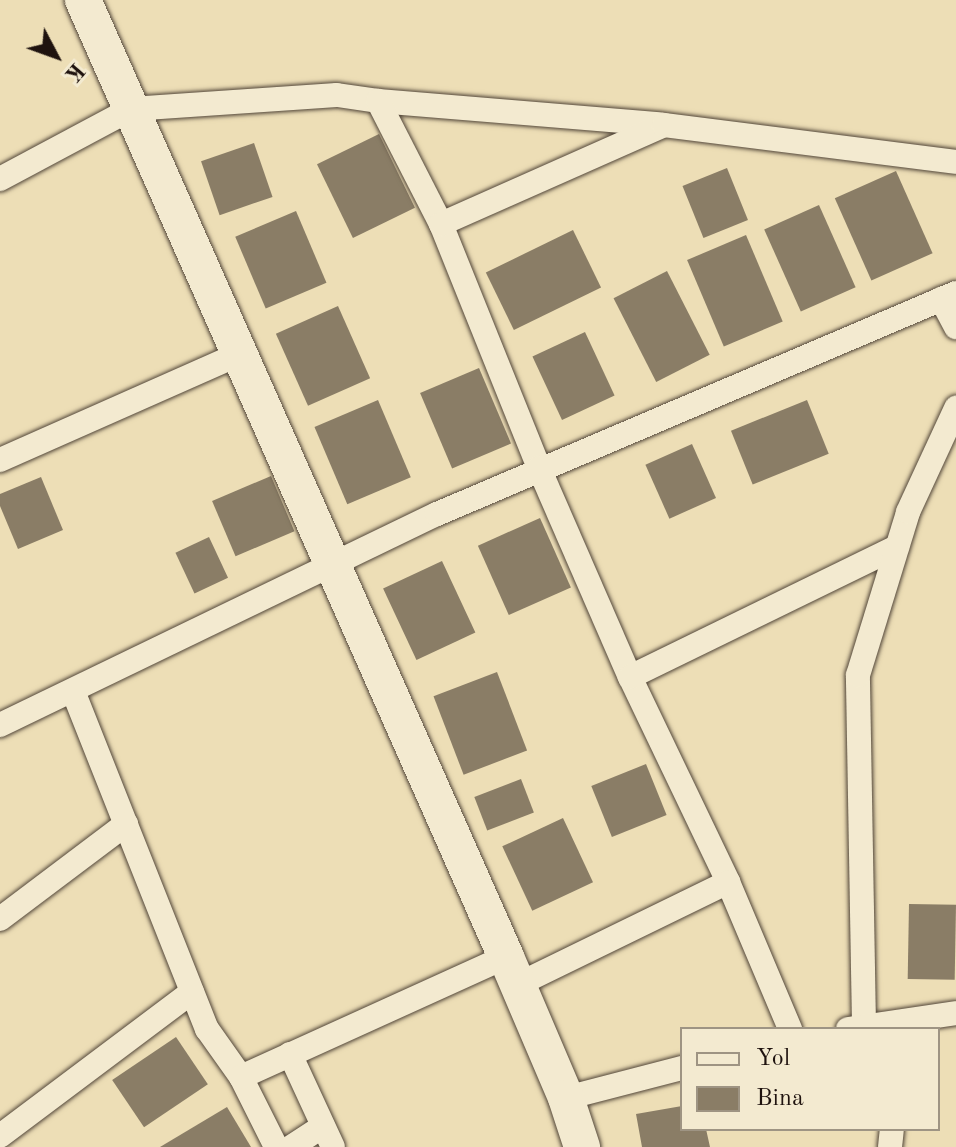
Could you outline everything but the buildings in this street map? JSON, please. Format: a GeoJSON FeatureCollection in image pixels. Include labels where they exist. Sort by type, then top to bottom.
{"type":"FeatureCollection","features":[{"type":"Feature","properties":{"kind":"street"},"geometry":{"type":"LineString","coordinates":[[83,0],[512,971],[566,1098],[582,1147]]}},
{"type":"Feature","properties":{"kind":"street"},"geometry":{"type":"LineString","coordinates":[[0,179],[131,109],[337,95],[664,125],[956,162]]}},
{"type":"Feature","properties":{"kind":"street"},"geometry":{"type":"LineString","coordinates":[[378,101],[441,224],[539,468],[630,677],[728,882],[789,1027]]}},
{"type":"Feature","properties":{"kind":"street"},"geometry":{"type":"LineString","coordinates":[[441,224],[664,125]]}},
{"type":"Feature","properties":{"kind":"street"},"geometry":{"type":"LineString","coordinates":[[0,725],[539,468],[949,296],[956,327]]}},
{"type":"Feature","properties":{"kind":"street"},"geometry":{"type":"LineString","coordinates":[[0,460],[241,353]]}},
{"type":"Feature","properties":{"kind":"street"},"geometry":{"type":"LineString","coordinates":[[956,408],[908,512],[858,675],[856,1027],[906,1024],[956,1013]]}},
{"type":"Feature","properties":{"kind":"street"},"geometry":{"type":"LineString","coordinates":[[630,677],[897,547]]}},
{"type":"Feature","properties":{"kind":"street"},"geometry":{"type":"LineString","coordinates":[[73,691],[207,1029],[241,1077],[276,1147]]}},
{"type":"Feature","properties":{"kind":"street"},"geometry":{"type":"LineString","coordinates":[[0,919],[126,824]]}},
{"type":"Feature","properties":{"kind":"street"},"geometry":{"type":"LineString","coordinates":[[241,1077],[290,1054],[512,971],[728,882]]}},
{"type":"Feature","properties":{"kind":"street"},"geometry":{"type":"LineString","coordinates":[[0,1136],[192,992]]}},
{"type":"Feature","properties":{"kind":"street"},"geometry":{"type":"LineString","coordinates":[[290,1054],[328,1136],[291,1147]]}},
{"type":"Feature","properties":{"kind":"street"},"geometry":{"type":"LineString","coordinates":[[566,1098],[680,1069]]}}]}
